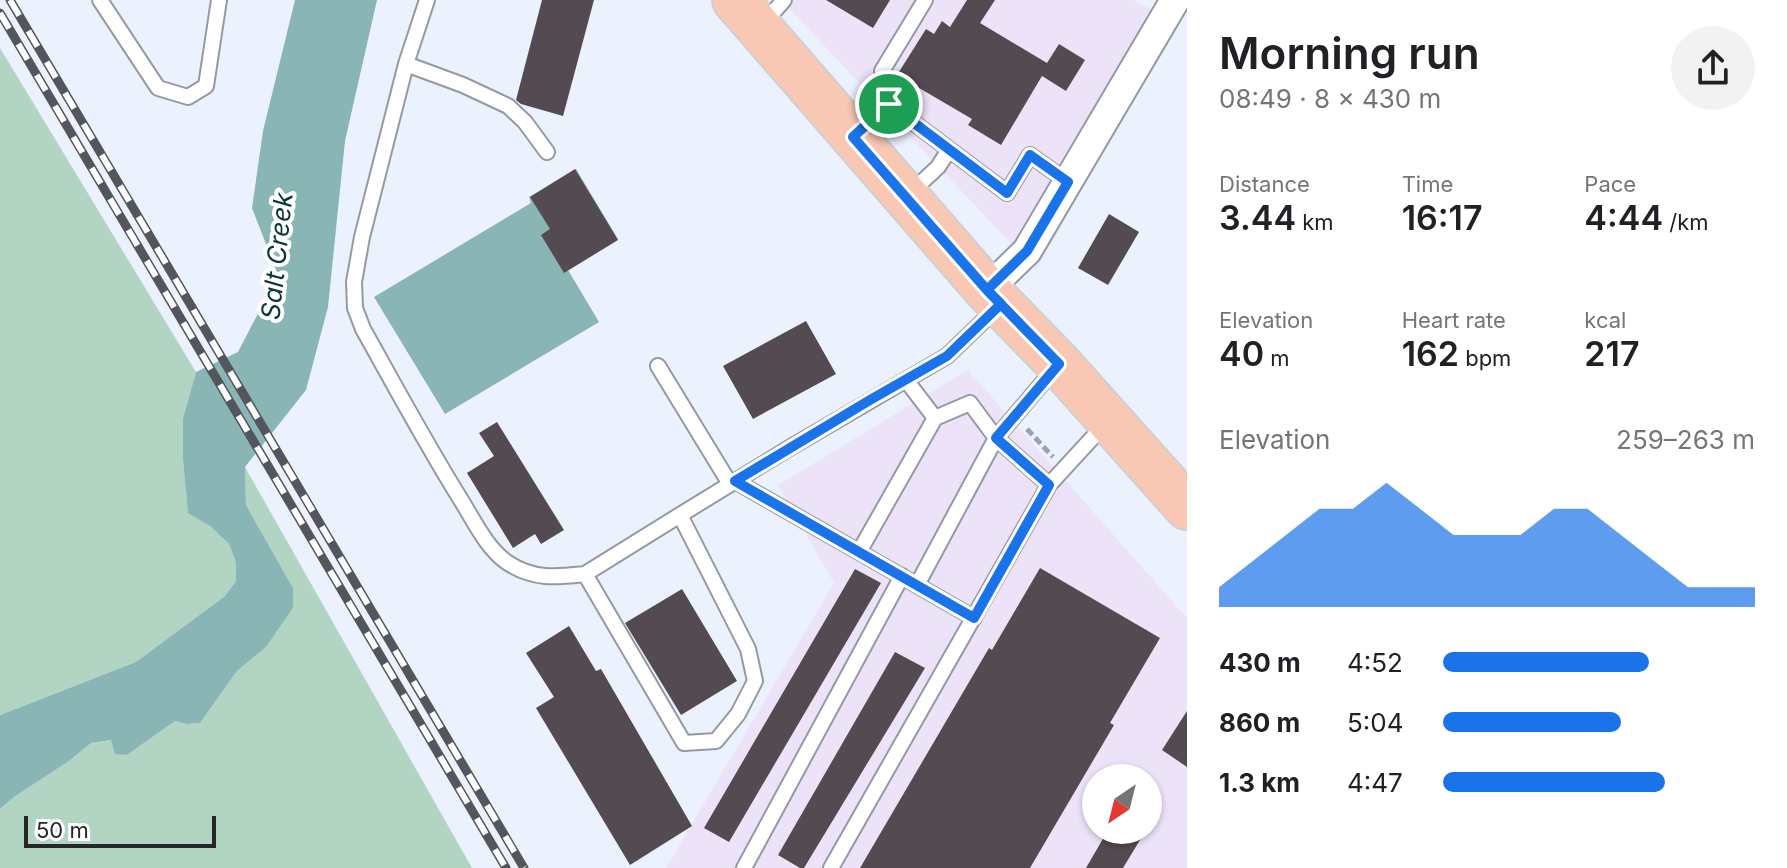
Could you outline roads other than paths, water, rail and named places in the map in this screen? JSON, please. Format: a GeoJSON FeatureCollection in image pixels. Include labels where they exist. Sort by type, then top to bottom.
{"type":"FeatureCollection","features":[{"type":"Feature","properties":{"kind":"main road"},"geometry":{"type":"LineString","coordinates":[[760,10],[853,137],[994,297],[1059,364],[1187,507]]}},
{"type":"Feature","properties":{"kind":"street"},"geometry":{"type":"LineString","coordinates":[[994,297],[1027,251],[1175,0]]}},
{"type":"Feature","properties":{"kind":"lane"},"geometry":{"type":"LineString","coordinates":[[100,0],[158,88],[188,97],[206,86],[219,0]]}},
{"type":"Feature","properties":{"kind":"lane"},"geometry":{"type":"LineString","coordinates":[[427,0],[406,64],[362,237],[354,282],[355,308],[363,329],[436,460],[489,545],[506,562],[527,573],[548,577],[585,574],[947,356],[994,297]]}},
{"type":"Feature","properties":{"kind":"lane"},"geometry":{"type":"LineString","coordinates":[[925,0],[882,71],[889,104],[1007,193],[1030,155],[1068,182]]}},
{"type":"Feature","properties":{"kind":"lane"},"geometry":{"type":"LineString","coordinates":[[406,64],[508,106],[525,122],[547,152]]}},
{"type":"Feature","properties":{"kind":"lane"},"geometry":{"type":"LineString","coordinates":[[853,137],[889,104]]}},
{"type":"Feature","properties":{"kind":"lane"},"geometry":{"type":"LineString","coordinates":[[906,197],[938,167],[949,150]]}},
{"type":"Feature","properties":{"kind":"lane"},"geometry":{"type":"LineString","coordinates":[[917,585],[996,438],[1059,364]]}},
{"type":"Feature","properties":{"kind":"lane"},"geometry":{"type":"LineString","coordinates":[[658,366],[733,483],[974,618]]}},
{"type":"Feature","properties":{"kind":"lane"},"geometry":{"type":"LineString","coordinates":[[906,380],[935,418]]}},
{"type":"Feature","properties":{"kind":"lane"},"geometry":{"type":"LineString","coordinates":[[859,552],[935,418],[970,403],[996,438],[1049,485]]}},
{"type":"Feature","properties":{"kind":"lane"},"geometry":{"type":"LineString","coordinates":[[831,868],[1049,485],[1109,420]]}},
{"type":"Feature","properties":{"kind":"lane"},"geometry":{"type":"LineString","coordinates":[[585,574],[684,743],[716,741],[738,714],[755,681],[748,649],[680,515]]}},
{"type":"Feature","properties":{"kind":"lane"},"geometry":{"type":"LineString","coordinates":[[747,867],[902,576]]}},
{"type":"Feature","properties":{"kind":"water","name":"Salt Creek"},"geometry":{"type":"Polygon","coordinates":[[[295,0],[377,0],[345,141],[328,307],[306,390],[245,467],[246,505],[293,588],[293,608],[266,647],[237,671],[200,723],[175,721],[127,755],[115,754],[111,740],[91,743],[0,809],[0,715],[136,662],[225,596],[236,581],[236,563],[229,544],[210,526],[188,513],[183,418],[196,372],[238,352],[278,275],[252,208],[263,131],[295,0]]]}},
{"type":"Feature","properties":{"kind":"water"},"geometry":{"type":"Polygon","coordinates":[[[576,169],[618,239],[568,270],[599,322],[445,414],[374,297],[531,203],[529,197],[576,169]]]}},
{"type":"Feature","properties":{"kind":"railway"},"geometry":{"type":"LineString","coordinates":[[10,0],[524,868]]}},
{"type":"Feature","properties":{"kind":"railway"},"geometry":{"type":"LineString","coordinates":[[0,13],[506,868]]}}]}
